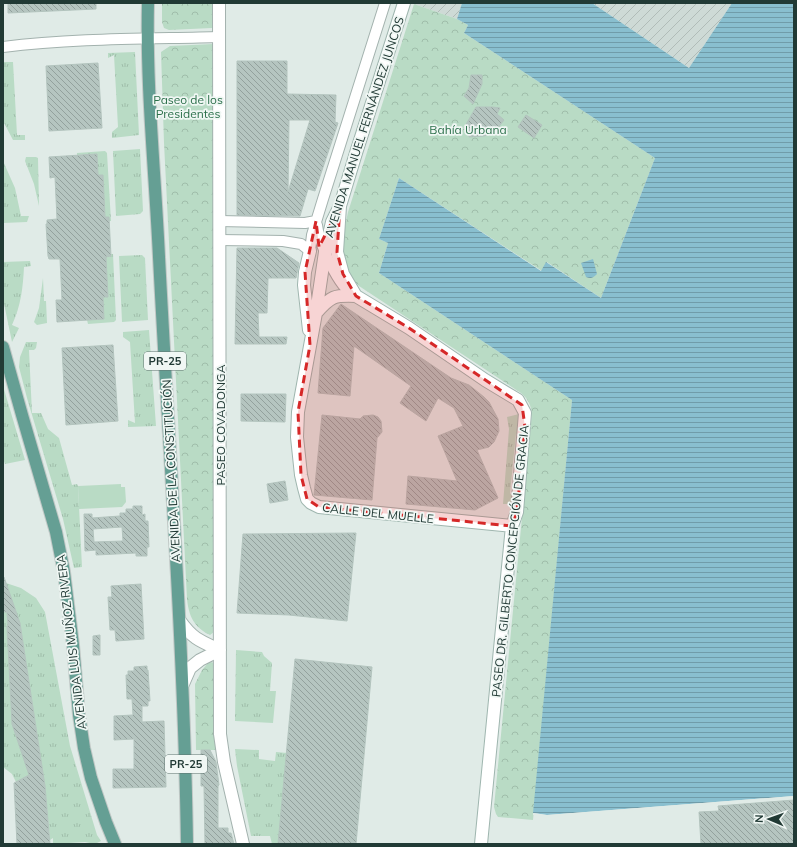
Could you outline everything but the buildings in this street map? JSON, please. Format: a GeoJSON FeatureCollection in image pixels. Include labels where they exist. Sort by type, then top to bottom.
{"type":"FeatureCollection","features":[{"type":"Feature","properties":{"kind":"main road","name":"AVENIDA DE LA CONSTITUCIÓN"},"geometry":{"type":"LineString","coordinates":[[148,3],[152,140],[183,684],[186,753],[187,844]]}},
{"type":"Feature","properties":{"kind":"main road","name":"PASEO COVADONGA"},"geometry":{"type":"LineString","coordinates":[[219,3],[220,734],[224,762],[243,844]]}},
{"type":"Feature","properties":{"kind":"main road","name":"AVENIDA MANUEL FERNÁNDEZ JUNCOS"},"geometry":{"type":"LineString","coordinates":[[325,252],[332,222],[340,206],[404,3]]}},
{"type":"Feature","properties":{"kind":"main road","name":"PASEO DR. GILBERTO CONCEPCIÓN DE GRACIA"},"geometry":{"type":"LineString","coordinates":[[340,206],[337,252],[343,274],[356,296],[410,328],[485,380],[518,400],[525,413],[525,427],[516,512],[512,526],[481,844]]}},
{"type":"Feature","properties":{"kind":"main road","name":"CALLE DEL MUELLE"},"geometry":{"type":"LineString","coordinates":[[310,251],[304,285],[310,345]]}},
{"type":"Feature","properties":{"kind":"main road","name":"CALLE DEL MUELLE"},"geometry":{"type":"LineString","coordinates":[[325,252],[316,313],[298,412],[297,436],[301,475],[307,499],[319,507],[340,510],[512,526]]}},
{"type":"Feature","properties":{"kind":"main road"},"geometry":{"type":"LineString","coordinates":[[316,313],[335,296],[356,296]]}},
{"type":"Feature","properties":{"kind":"main road","name":"AVENIDA LUIS MUÑOZ RIVERA"},"geometry":{"type":"LineString","coordinates":[[3,346],[56,532],[64,572],[73,645],[79,715],[84,748],[91,778],[115,843]]}},
{"type":"Feature","properties":{"kind":"main road"},"geometry":{"type":"LineString","coordinates":[[180,621],[188,632],[197,640],[220,650]]}},
{"type":"Feature","properties":{"kind":"main road"},"geometry":{"type":"LineString","coordinates":[[183,684],[190,668],[200,660],[220,650]]}},
{"type":"Feature","properties":{"kind":"street"},"geometry":{"type":"LineString","coordinates":[[310,251],[316,221],[385,3]]}},
{"type":"Feature","properties":{"kind":"street"},"geometry":{"type":"LineString","coordinates":[[3,47],[61,41],[220,37]]}},
{"type":"Feature","properties":{"kind":"street"},"geometry":{"type":"LineString","coordinates":[[219,221],[305,223],[316,221]]}},
{"type":"Feature","properties":{"kind":"street"},"geometry":{"type":"LineString","coordinates":[[316,221],[319,239],[325,252],[344,287],[356,296]]}},
{"type":"Feature","properties":{"kind":"street"},"geometry":{"type":"LineString","coordinates":[[219,240],[283,241],[301,244],[310,251]]}},
{"type":"Feature","properties":{"kind":"highlighted area"},"geometry":{"type":"Polygon","coordinates":[[[340,206],[337,252],[343,274],[356,296],[409,328],[522,405],[525,427],[517,512],[512,526],[319,507],[307,499],[301,475],[298,412],[310,345],[305,272],[316,221],[319,247],[340,206]]]}},
{"type":"Feature","properties":{"kind":"shaded area"},"geometry":{"type":"Polygon","coordinates":[[[414,3],[462,3],[457,19],[414,3]]]}},
{"type":"Feature","properties":{"kind":"shaded area"},"geometry":{"type":"Polygon","coordinates":[[[592,3],[732,3],[689,68],[592,3]]]}},
{"type":"Feature","properties":{"kind":"green space"},"geometry":{"type":"Polygon","coordinates":[[[162,3],[214,3],[214,26],[212,28],[169,30],[164,28],[162,22],[162,3]]]}},
{"type":"Feature","properties":{"kind":"green space","name":"Bahía Urbana"},"geometry":{"type":"Polygon","coordinates":[[[414,4],[457,19],[468,25],[464,33],[655,158],[601,298],[547,262],[542,271],[399,178],[379,239],[388,243],[379,273],[572,400],[533,820],[498,817],[494,807],[532,414],[530,405],[521,393],[359,286],[348,270],[345,261],[344,232],[348,212],[414,4]]]}},
{"type":"Feature","properties":{"kind":"green space","name":"Paseo de los Presidentes"},"geometry":{"type":"Polygon","coordinates":[[[213,44],[214,632],[210,635],[200,629],[193,621],[189,611],[187,599],[164,143],[161,52],[170,46],[213,44]]]}},
{"type":"Feature","properties":{"kind":"green space"},"geometry":{"type":"Polygon","coordinates":[[[135,52],[139,135],[112,138],[112,132],[118,127],[114,55],[108,58],[108,53],[135,52]]]}},
{"type":"Feature","properties":{"kind":"green space"},"geometry":{"type":"Polygon","coordinates":[[[3,62],[13,62],[17,135],[25,135],[25,140],[13,140],[3,121],[3,62]]]}},
{"type":"Feature","properties":{"kind":"green space"},"geometry":{"type":"Polygon","coordinates":[[[140,149],[143,211],[140,214],[116,216],[113,151],[140,149]]]}},
{"type":"Feature","properties":{"kind":"green space"},"geometry":{"type":"Polygon","coordinates":[[[105,151],[107,153],[111,221],[109,221],[109,217],[105,217],[103,175],[98,175],[97,154],[77,155],[77,153],[105,151]]]}},
{"type":"Feature","properties":{"kind":"green space"},"geometry":{"type":"Polygon","coordinates":[[[26,157],[38,158],[39,206],[34,184],[25,161],[26,157]]]}},
{"type":"Feature","properties":{"kind":"green space"},"geometry":{"type":"Polygon","coordinates":[[[3,161],[15,188],[21,216],[29,216],[27,222],[3,223],[3,161]]]}},
{"type":"Feature","properties":{"kind":"green space"},"geometry":{"type":"Polygon","coordinates":[[[111,254],[113,254],[116,320],[114,322],[88,324],[87,320],[104,319],[103,297],[108,297],[106,257],[111,256],[111,254]]]}},
{"type":"Feature","properties":{"kind":"green space"},"geometry":{"type":"Polygon","coordinates":[[[142,255],[145,258],[148,320],[122,322],[119,256],[142,255]]]}},
{"type":"Feature","properties":{"kind":"green space"},"geometry":{"type":"Polygon","coordinates":[[[30,261],[31,266],[24,267],[18,311],[12,325],[19,328],[12,342],[3,299],[3,262],[30,261]]]}},
{"type":"Feature","properties":{"kind":"green space"},"geometry":{"type":"Polygon","coordinates":[[[43,278],[47,323],[37,325],[34,322],[39,308],[43,278]]]}},
{"type":"Feature","properties":{"kind":"green space"},"geometry":{"type":"Polygon","coordinates":[[[149,330],[156,426],[128,427],[128,420],[135,423],[130,342],[123,337],[123,332],[149,330]]]}},
{"type":"Feature","properties":{"kind":"green space"},"geometry":{"type":"Polygon","coordinates":[[[26,342],[37,342],[34,350],[29,350],[32,413],[41,413],[48,429],[59,438],[72,485],[77,484],[78,486],[82,567],[74,568],[63,519],[27,398],[19,367],[20,357],[26,342]]]}},
{"type":"Feature","properties":{"kind":"green space"},"geometry":{"type":"Polygon","coordinates":[[[3,386],[25,460],[5,464],[3,459],[3,386]]]}},
{"type":"Feature","properties":{"kind":"green space"},"geometry":{"type":"Polygon","coordinates":[[[519,414],[510,493],[513,498],[512,504],[503,504],[509,429],[507,417],[519,414]]]}},
{"type":"Feature","properties":{"kind":"green space"},"geometry":{"type":"Polygon","coordinates":[[[121,484],[121,487],[125,487],[126,502],[122,507],[79,509],[78,486],[121,484]]]}},
{"type":"Feature","properties":{"kind":"green space"},"geometry":{"type":"Polygon","coordinates":[[[6,583],[21,588],[36,598],[45,612],[70,746],[97,835],[101,841],[95,844],[85,842],[53,844],[53,838],[50,840],[45,786],[20,623],[6,583]]]}},
{"type":"Feature","properties":{"kind":"green space"},"geometry":{"type":"Polygon","coordinates":[[[3,610],[4,612],[7,612],[12,724],[29,775],[16,782],[12,774],[3,767],[3,610]]]}},
{"type":"Feature","properties":{"kind":"green space"},"geometry":{"type":"Polygon","coordinates":[[[236,650],[262,652],[264,656],[272,663],[270,691],[276,691],[273,723],[235,721],[236,650]]]}},
{"type":"Feature","properties":{"kind":"green space"},"geometry":{"type":"Polygon","coordinates":[[[210,662],[214,663],[217,750],[196,750],[195,684],[202,670],[210,662]]]}},
{"type":"Feature","properties":{"kind":"green space"},"geometry":{"type":"Polygon","coordinates":[[[235,749],[259,750],[259,759],[275,761],[276,752],[287,753],[278,844],[272,844],[270,836],[251,836],[235,749]]]}},
{"type":"Feature","properties":{"kind":"water"},"geometry":{"type":"Polygon","coordinates":[[[462,3],[592,3],[689,68],[732,3],[794,3],[794,796],[547,815],[533,813],[572,400],[379,273],[388,243],[379,239],[399,178],[541,271],[546,262],[601,298],[655,158],[464,33],[468,25],[457,19],[462,3]]]}},
{"type":"Feature","properties":{"kind":"water"},"geometry":{"type":"Polygon","coordinates":[[[593,259],[597,274],[592,278],[588,278],[586,277],[581,263],[593,259]]]}},
{"type":"Feature","properties":{"kind":"pier"},"geometry":{"type":"Polygon","coordinates":[[[794,796],[794,798],[547,817],[533,815],[533,813],[547,815],[794,796]]]}}]}
